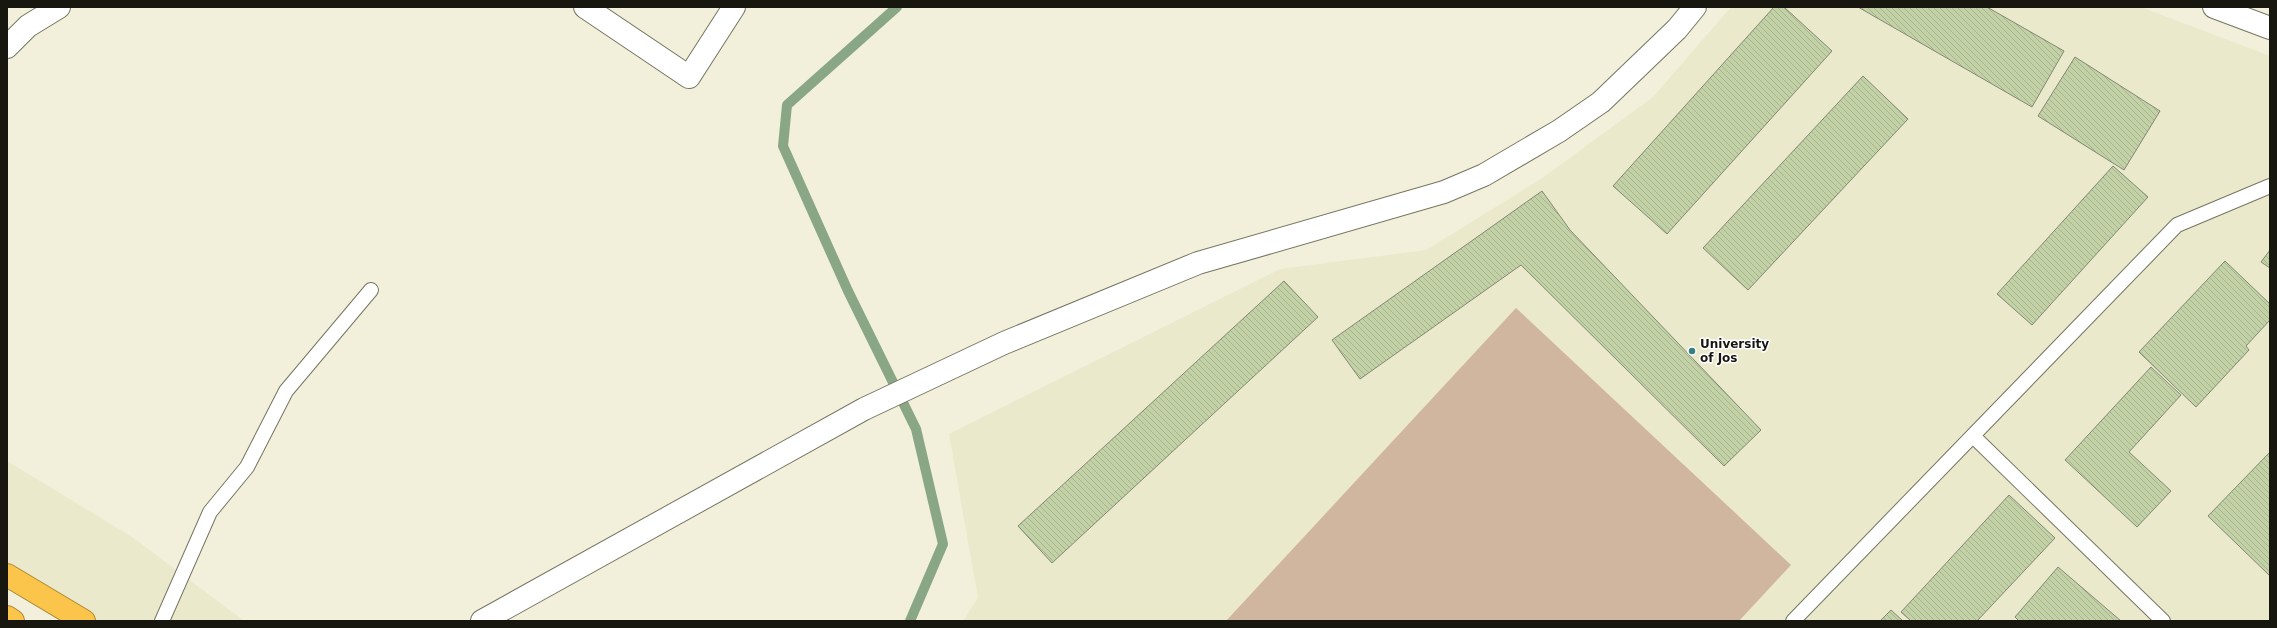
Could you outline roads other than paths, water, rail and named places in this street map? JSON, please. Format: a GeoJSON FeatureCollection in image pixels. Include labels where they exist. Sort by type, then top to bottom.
{"type":"FeatureCollection","features":[{"type":"Feature","properties":{"kind":"highway"},"geometry":{"type":"LineString","coordinates":[[7,575],[84,621]]}},
{"type":"Feature","properties":{"kind":"highway"},"geometry":{"type":"LineString","coordinates":[[7,617],[13,621]]}},
{"type":"Feature","properties":{"kind":"street"},"geometry":{"type":"LineString","coordinates":[[7,47],[28,26],[59,7]]}},
{"type":"Feature","properties":{"kind":"street"},"geometry":{"type":"LineString","coordinates":[[585,7],[689,77],[734,7]]}},
{"type":"Feature","properties":{"kind":"street"},"geometry":{"type":"LineString","coordinates":[[482,621],[864,409],[1004,343],[1198,263],[1444,192],[1484,175],[1559,131],[1601,102],[1676,29],[1695,7]]}},
{"type":"Feature","properties":{"kind":"street"},"geometry":{"type":"LineString","coordinates":[[2214,7],[2270,28]]}},
{"type":"Feature","properties":{"kind":"lane"},"geometry":{"type":"LineString","coordinates":[[1793,621],[2177,225],[2270,186]]}},
{"type":"Feature","properties":{"kind":"lane"},"geometry":{"type":"LineString","coordinates":[[162,621],[210,512],[247,467],[286,391],[371,290]]}},
{"type":"Feature","properties":{"kind":"lane"},"geometry":{"type":"LineString","coordinates":[[1973,436],[2163,621]]}},
{"type":"Feature","properties":{"kind":"waterway"},"geometry":{"type":"LineString","coordinates":[[897,7],[787,105],[783,146],[848,291],[916,429],[943,544],[910,621]]}},
{"type":"Feature","properties":{"kind":"place","name":"University of Jos"},"geometry":{"type":"Point","coordinates":[1692,351]}}]}
